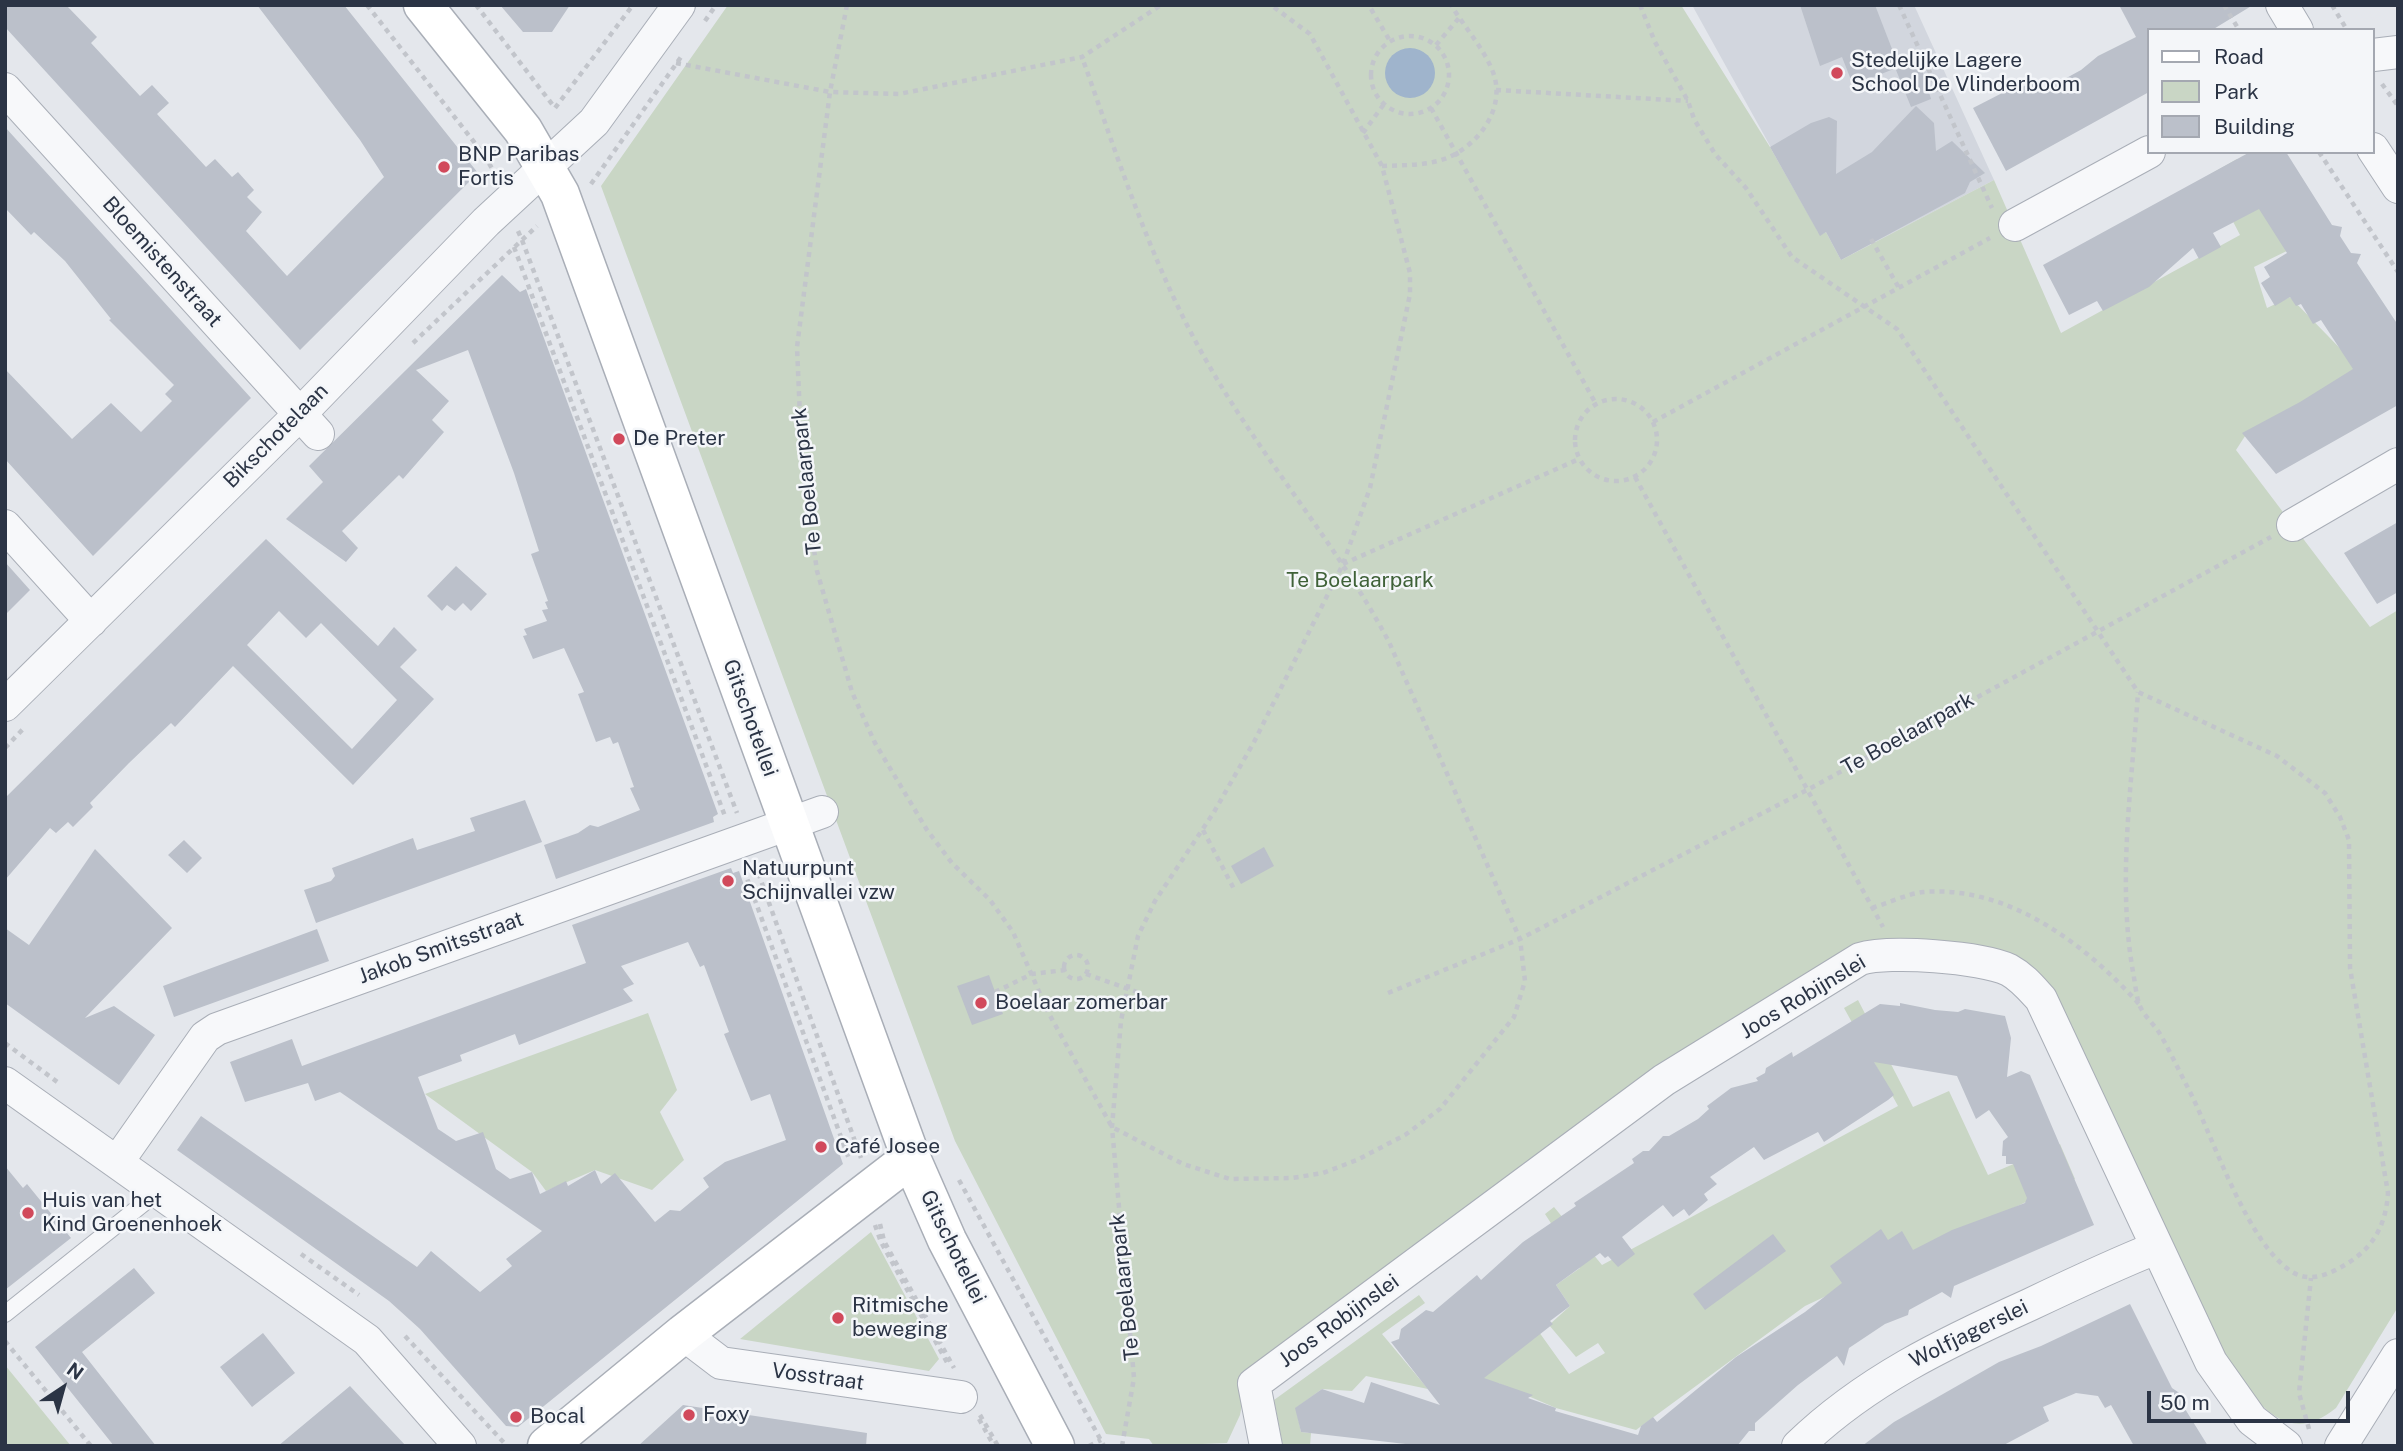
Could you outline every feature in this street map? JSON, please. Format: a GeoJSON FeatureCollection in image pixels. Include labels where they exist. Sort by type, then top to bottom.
{"type":"FeatureCollection","features":[{"type":"Feature","properties":{"kind":"street","name":"Gitschotellei"},"geometry":{"type":"LineString","coordinates":[[423,5],[516,120],[546,166],[573,225],[806,818],[911,1158],[947,1240],[1055,1446]]}},
{"type":"Feature","properties":{"kind":"street","name":"Bikschotelaan"},"geometry":{"type":"LineString","coordinates":[[5,705],[91,621],[309,424],[486,222],[594,122],[679,5]]}},
{"type":"Feature","properties":{"kind":"street"},"geometry":{"type":"LineString","coordinates":[[2282,5],[2296,28]]}},
{"type":"Feature","properties":{"kind":"street"},"geometry":{"type":"LineString","coordinates":[[2376,67],[2398,52]]}},
{"type":"Feature","properties":{"kind":"street","name":"Bloemistenstraat"},"geometry":{"type":"LineString","coordinates":[[5,89],[309,424]]}},
{"type":"Feature","properties":{"kind":"street"},"geometry":{"type":"LineString","coordinates":[[2375,152],[2398,187]]}},
{"type":"Feature","properties":{"kind":"street"},"geometry":{"type":"LineString","coordinates":[[2009,228],[2148,153]]}},
{"type":"Feature","properties":{"kind":"street"},"geometry":{"type":"LineString","coordinates":[[2293,525],[2398,464]]}},
{"type":"Feature","properties":{"kind":"street"},"geometry":{"type":"LineString","coordinates":[[5,526],[91,621]]}},
{"type":"Feature","properties":{"kind":"street","name":"Jakob Smitsstraat"},"geometry":{"type":"LineString","coordinates":[[118,1161],[205,1037],[217,1029],[806,818]]}},
{"type":"Feature","properties":{"kind":"street","name":"Joos Robijnslei"},"geometry":{"type":"LineString","coordinates":[[1266,1446],[1254,1384],[1664,1080],[1860,959],[1895,954],[1995,965],[2024,980],[2053,1020],[2155,1248],[2223,1383],[2252,1420],[2297,1440]]}},
{"type":"Feature","properties":{"kind":"street"},"geometry":{"type":"LineString","coordinates":[[5,1083],[367,1339],[460,1446]]}},
{"type":"Feature","properties":{"kind":"street"},"geometry":{"type":"LineString","coordinates":[[547,1446],[683,1334],[911,1158]]}},
{"type":"Feature","properties":{"kind":"street","name":"Wolfjagerslei"},"geometry":{"type":"LineString","coordinates":[[1798,1446],[1839,1408],[1894,1371],[1963,1335],[2155,1248]]}},
{"type":"Feature","properties":{"kind":"street","name":"Vosstraat"},"geometry":{"type":"LineString","coordinates":[[683,1334],[721,1363],[962,1393]]}},
{"type":"Feature","properties":{"kind":"street"},"geometry":{"type":"LineString","coordinates":[[2341,1446],[2398,1355]]}},
{"type":"Feature","properties":{"kind":"lane"},"geometry":{"type":"LineString","coordinates":[[5,1314],[159,1191]]}},
{"type":"Feature","properties":{"kind":"path"},"geometry":{"type":"LineString","coordinates":[[366,5],[485,156]]}},
{"type":"Feature","properties":{"kind":"path"},"geometry":{"type":"LineString","coordinates":[[476,5],[555,108],[633,5]]}},
{"type":"Feature","properties":{"kind":"path","name":"Te Boelaarpark"},"geometry":{"type":"LineString","coordinates":[[847,5],[830,92],[797,347],[802,463],[817,570],[852,692],[875,743],[927,830],[953,863],[1002,914],[1048,1012],[1112,1127]]}},
{"type":"Feature","properties":{"kind":"path"},"geometry":{"type":"LineString","coordinates":[[593,182],[677,63],[830,92],[899,94],[1082,57],[1161,5]]}},
{"type":"Feature","properties":{"kind":"path","name":"Te Boelaarpark"},"geometry":{"type":"LineString","coordinates":[[1122,1446],[1134,1378],[1112,1127],[1126,990],[1138,936],[1155,901],[1203,829],[1254,742],[1343,564],[1370,488],[1410,294],[1410,273],[1382,166],[1310,34],[1270,5]]}},
{"type":"Feature","properties":{"kind":"path"},"geometry":{"type":"LineString","coordinates":[[1382,166],[1425,163],[1457,153],[1471,143],[1492,117],[1496,90],[1489,64],[1451,5]]}},
{"type":"Feature","properties":{"kind":"path"},"geometry":{"type":"LineString","coordinates":[[1640,5],[1655,42],[1709,144],[1746,188],[1792,257],[1891,324],[1905,340],[2138,692],[2277,756],[2325,793],[2340,817],[2349,840],[2350,968],[2388,1193],[2386,1214],[2378,1233],[2364,1250],[2328,1274],[2311,1278],[2294,1273],[2280,1261],[2258,1231],[2224,1172],[2190,1090],[2160,1035],[2139,1005],[2115,978],[2082,950],[2042,922],[1999,901],[1961,893],[1922,892],[1872,908]]}},
{"type":"Feature","properties":{"kind":"path"},"geometry":{"type":"LineString","coordinates":[[1653,422],[2009,228],[1899,5]]}},
{"type":"Feature","properties":{"kind":"path"},"geometry":{"type":"LineString","coordinates":[[2224,5],[2238,28]]}},
{"type":"Feature","properties":{"kind":"path"},"geometry":{"type":"LineString","coordinates":[[2332,5],[2346,28]]}},
{"type":"Feature","properties":{"kind":"path"},"geometry":{"type":"LineString","coordinates":[[1371,9],[1390,41]]}},
{"type":"Feature","properties":{"kind":"path"},"geometry":{"type":"LineString","coordinates":[[1436,45],[1459,18]]}},
{"type":"Feature","properties":{"kind":"path"},"geometry":{"type":"LineString","coordinates":[[1413,36],[1436,45],[1448,66],[1449,78],[1440,100],[1431,108],[1407,114],[1384,104],[1376,95],[1371,71],[1380,49],[1390,41],[1413,36]]}},
{"type":"Feature","properties":{"kind":"path"},"geometry":{"type":"LineString","coordinates":[[1082,57],[1174,302],[1253,436],[1343,564],[1390,642],[1520,939],[1525,981],[1514,1017],[1440,1109],[1405,1135],[1357,1160],[1323,1173],[1292,1178],[1230,1180],[1183,1164],[1112,1127]]}},
{"type":"Feature","properties":{"kind":"path"},"geometry":{"type":"LineString","coordinates":[[2376,67],[2398,106]]}},
{"type":"Feature","properties":{"kind":"path"},"geometry":{"type":"LineString","coordinates":[[1496,90],[1688,101]]}},
{"type":"Feature","properties":{"kind":"path"},"geometry":{"type":"LineString","coordinates":[[1363,133],[1384,104]]}},
{"type":"Feature","properties":{"kind":"path"},"geometry":{"type":"LineString","coordinates":[[1431,108],[1596,404]]}},
{"type":"Feature","properties":{"kind":"path"},"geometry":{"type":"LineString","coordinates":[[2320,154],[2398,272]]}},
{"type":"Feature","properties":{"kind":"path"},"geometry":{"type":"LineString","coordinates":[[1871,239],[1899,288]]}},
{"type":"Feature","properties":{"kind":"path"},"geometry":{"type":"LineString","coordinates":[[514,247],[849,1158]]}},
{"type":"Feature","properties":{"kind":"path"},"geometry":{"type":"LineString","coordinates":[[1610,399],[1626,400],[1639,406],[1653,422],[1657,435],[1656,452],[1649,465],[1635,477],[1608,481],[1595,475],[1579,459],[1575,440],[1578,426],[1585,413],[1596,404],[1610,399]]}},
{"type":"Feature","properties":{"kind":"path"},"geometry":{"type":"LineString","coordinates":[[1343,564],[1579,459]]}},
{"type":"Feature","properties":{"kind":"path"},"geometry":{"type":"LineString","coordinates":[[1635,477],[1809,789],[1895,954]]}},
{"type":"Feature","properties":{"kind":"path","name":"Te Boelaarpark"},"geometry":{"type":"LineString","coordinates":[[1388,993],[1520,939],[1809,789],[2293,525]]}},
{"type":"Feature","properties":{"kind":"path"},"geometry":{"type":"LineString","coordinates":[[2138,692],[2126,919],[2139,1005]]}},
{"type":"Feature","properties":{"kind":"path"},"geometry":{"type":"LineString","coordinates":[[1203,829],[1234,889]]}},
{"type":"Feature","properties":{"kind":"path"},"geometry":{"type":"LineString","coordinates":[[1065,970],[1068,959],[1078,955],[1087,962],[1086,974]]}},
{"type":"Feature","properties":{"kind":"path"},"geometry":{"type":"LineString","coordinates":[[995,992],[1032,974],[1065,970]]}},
{"type":"Feature","properties":{"kind":"path"},"geometry":{"type":"LineString","coordinates":[[1065,970],[1072,978],[1080,978],[1086,974]]}},
{"type":"Feature","properties":{"kind":"path"},"geometry":{"type":"LineString","coordinates":[[1086,974],[1137,992]]}},
{"type":"Feature","properties":{"kind":"path"},"geometry":{"type":"LineString","coordinates":[[872,1219],[881,1242],[962,1393],[994,1446]]}},
{"type":"Feature","properties":{"kind":"path"},"geometry":{"type":"LineString","coordinates":[[2297,1440],[2309,1424],[2299,1393],[2311,1278]]}},
{"type":"Feature","properties":{"kind":"path"},"geometry":{"type":"LineString","coordinates":[[5,1341],[91,1446]]}},
{"type":"Feature","properties":{"kind":"path"},"geometry":{"type":"LineString","coordinates":[[1090,1446],[1102,1443],[1093,1428]]}},
{"type":"Feature","properties":{"kind":"shaded area","name":"Stedelijke Lagere School De Vlinderboom"},"geometry":{"type":"Polygon","coordinates":[[[1692,5],[1914,5],[1994,180],[1841,260],[1826,232],[1820,236],[1692,5]]]}},
{"type":"Feature","properties":{"kind":"green space","name":"Te Boelaarpark"},"geometry":{"type":"Polygon","coordinates":[[[728,5],[1681,5],[1770,147],[1820,235],[1826,232],[1841,260],[1994,180],[2061,333],[2240,235],[2209,175],[2237,159],[2295,247],[2254,267],[2267,308],[2290,297],[2367,376],[2247,433],[2236,450],[2370,627],[2398,610],[2398,1307],[2336,1408],[2317,1420],[2300,1424],[2285,1421],[2258,1401],[2234,1371],[2052,996],[1899,941],[1249,1369],[1240,1415],[1227,1443],[1154,1446],[1149,1439],[1106,1434],[955,1141],[601,186],[728,5]]]}},
{"type":"Feature","properties":{"kind":"green space"},"geometry":{"type":"Polygon","coordinates":[[[1858,1000],[1913,1107],[1949,1091],[1988,1175],[2060,1144],[2075,1179],[1805,1306],[1636,1430],[1556,1408],[1498,1383],[1428,1389],[1539,1332],[1569,1374],[1605,1353],[1598,1343],[1576,1357],[1549,1325],[1570,1306],[1556,1285],[1580,1268],[1545,1214],[1554,1207],[1602,1265],[1898,1106],[1844,1008],[1858,1000]]]}},
{"type":"Feature","properties":{"kind":"green space"},"geometry":{"type":"Polygon","coordinates":[[[648,1013],[677,1090],[660,1112],[684,1160],[652,1190],[595,1170],[546,1191],[532,1172],[425,1094],[648,1013]]]}},
{"type":"Feature","properties":{"kind":"green space"},"geometry":{"type":"Polygon","coordinates":[[[871,1232],[939,1359],[929,1371],[740,1339],[871,1232]]]}},
{"type":"Feature","properties":{"kind":"green space"},"geometry":{"type":"Polygon","coordinates":[[[1419,1295],[1425,1303],[1382,1334],[1428,1389],[1366,1376],[1352,1391],[1322,1389],[1296,1408],[1301,1432],[1311,1433],[1310,1446],[1283,1446],[1274,1400],[1419,1295]]]}},
{"type":"Feature","properties":{"kind":"green space"},"geometry":{"type":"Polygon","coordinates":[[[5,1365],[71,1446],[5,1446],[5,1365]]]}},
{"type":"Feature","properties":{"kind":"water"},"geometry":{"type":"Polygon","coordinates":[[[1410,48],[1427,56],[1435,73],[1427,90],[1410,98],[1393,90],[1385,73],[1393,56],[1410,48]]]}},
{"type":"Feature","properties":{"kind":"building"},"geometry":{"type":"Polygon","coordinates":[[[5,5],[66,5],[97,37],[91,43],[140,96],[152,85],[169,103],[157,114],[206,167],[215,159],[232,177],[238,172],[254,190],[247,197],[262,212],[246,231],[287,276],[384,177],[360,140],[257,5],[344,5],[478,173],[300,350],[5,27],[5,5]]]}},
{"type":"Feature","properties":{"kind":"building"},"geometry":{"type":"Polygon","coordinates":[[[500,5],[570,5],[552,32],[523,32],[500,5]]]}},
{"type":"Feature","properties":{"kind":"building"},"geometry":{"type":"Polygon","coordinates":[[[1800,5],[1875,5],[1899,67],[1853,85],[1842,57],[1820,66],[1800,5]]]}},
{"type":"Feature","properties":{"kind":"building"},"geometry":{"type":"Polygon","coordinates":[[[2119,5],[2253,5],[2215,28],[2148,28],[2148,93],[2006,171],[1973,108],[2010,89],[2012,93],[2033,81],[2039,93],[2081,70],[2098,56],[2136,37],[2119,5]]]}},
{"type":"Feature","properties":{"kind":"building"},"geometry":{"type":"Polygon","coordinates":[[[1919,60],[1931,99],[1911,107],[1896,70],[1919,60]]]}},
{"type":"Feature","properties":{"kind":"building"},"geometry":{"type":"Polygon","coordinates":[[[1916,106],[1934,123],[1936,151],[1952,141],[1985,173],[1970,182],[1965,193],[1841,260],[1826,232],[1820,236],[1770,147],[1811,123],[1829,117],[1837,121],[1836,174],[1872,152],[1916,106]]]}},
{"type":"Feature","properties":{"kind":"building"},"geometry":{"type":"Polygon","coordinates":[[[5,127],[251,398],[93,556],[5,459],[5,369],[72,439],[111,403],[141,432],[172,401],[165,394],[174,385],[109,320],[111,319],[65,261],[34,232],[31,235],[5,208],[5,127]]]}},
{"type":"Feature","properties":{"kind":"building"},"geometry":{"type":"Polygon","coordinates":[[[2246,154],[2287,154],[2332,225],[2342,227],[2340,236],[2351,253],[2361,254],[2357,263],[2398,325],[2398,405],[2276,474],[2242,433],[2300,402],[2353,369],[2321,320],[2313,324],[2301,304],[2296,306],[2290,297],[2275,306],[2261,283],[2270,277],[2264,267],[2287,253],[2259,209],[2213,233],[2221,247],[2199,259],[2193,248],[2149,287],[2103,311],[2097,301],[2069,315],[2043,265],[2246,154]]]}},
{"type":"Feature","properties":{"kind":"building"},"geometry":{"type":"Polygon","coordinates":[[[502,275],[520,292],[526,289],[718,814],[713,817],[714,822],[556,879],[544,845],[578,833],[590,825],[598,827],[640,810],[630,788],[634,787],[618,742],[613,744],[610,737],[596,742],[578,694],[584,692],[564,648],[533,659],[523,636],[527,635],[524,629],[547,621],[542,610],[548,609],[545,602],[548,601],[531,554],[539,551],[514,473],[468,350],[416,370],[449,401],[432,420],[444,432],[403,479],[399,475],[342,531],[358,548],[346,562],[286,519],[323,482],[309,466],[502,275]]]}},
{"type":"Feature","properties":{"kind":"building"},"geometry":{"type":"Polygon","coordinates":[[[2398,522],[2398,592],[2377,604],[2344,553],[2398,522]]]}},
{"type":"Feature","properties":{"kind":"building"},"geometry":{"type":"Polygon","coordinates":[[[266,539],[378,646],[394,627],[417,650],[400,667],[434,699],[353,785],[233,666],[175,727],[171,723],[129,763],[90,803],[93,807],[73,827],[68,822],[56,833],[50,828],[5,880],[5,798],[266,539]],[[279,611],[247,645],[352,749],[397,700],[321,623],[306,638],[279,611]]]}},
{"type":"Feature","properties":{"kind":"building"},"geometry":{"type":"Polygon","coordinates":[[[5,562],[30,590],[5,615],[5,562]]]}},
{"type":"Feature","properties":{"kind":"building"},"geometry":{"type":"Polygon","coordinates":[[[456,566],[487,594],[471,611],[463,603],[455,611],[447,605],[442,611],[427,596],[456,566]]]}},
{"type":"Feature","properties":{"kind":"building"},"geometry":{"type":"Polygon","coordinates":[[[525,800],[542,842],[316,923],[304,890],[331,881],[335,876],[332,868],[413,838],[417,850],[475,831],[470,818],[525,800]]]}},
{"type":"Feature","properties":{"kind":"building"},"geometry":{"type":"Polygon","coordinates":[[[184,840],[202,858],[187,873],[168,855],[184,840]]]}},
{"type":"Feature","properties":{"kind":"building"},"geometry":{"type":"Polygon","coordinates":[[[1264,847],[1274,866],[1241,884],[1231,866],[1264,847]]]}},
{"type":"Feature","properties":{"kind":"building"},"geometry":{"type":"Polygon","coordinates":[[[95,849],[172,928],[85,1018],[114,1006],[155,1035],[119,1085],[5,1003],[5,928],[29,945],[95,849]]]}},
{"type":"Feature","properties":{"kind":"building"},"geometry":{"type":"Polygon","coordinates":[[[731,868],[733,873],[739,871],[843,1164],[518,1427],[506,1426],[420,1329],[389,1301],[177,1150],[201,1116],[417,1267],[431,1251],[480,1292],[512,1266],[506,1259],[542,1231],[340,1092],[315,1101],[308,1083],[245,1102],[230,1062],[292,1039],[302,1066],[586,963],[572,925],[731,868]],[[688,942],[621,966],[634,984],[623,989],[633,1001],[519,1045],[515,1034],[460,1055],[462,1061],[418,1077],[438,1129],[456,1141],[483,1132],[496,1169],[510,1179],[532,1172],[540,1194],[566,1181],[568,1186],[595,1170],[601,1184],[615,1173],[655,1222],[670,1210],[680,1211],[709,1187],[703,1178],[725,1162],[786,1140],[770,1094],[751,1101],[724,1034],[729,1032],[704,965],[700,967],[688,942]]]}},
{"type":"Feature","properties":{"kind":"building"},"geometry":{"type":"Polygon","coordinates":[[[317,929],[329,961],[174,1017],[163,986],[317,929]]]}},
{"type":"Feature","properties":{"kind":"building","name":"Boelaar zomerbar"},"geometry":{"type":"Polygon","coordinates":[[[989,975],[1003,1014],[972,1025],[957,986],[989,975]]]}},
{"type":"Feature","properties":{"kind":"building"},"geometry":{"type":"Polygon","coordinates":[[[1900,1003],[1958,1012],[1965,1009],[2005,1016],[2011,1038],[2007,1077],[2021,1071],[2030,1075],[2094,1225],[1954,1286],[1951,1298],[1942,1292],[1909,1310],[1908,1315],[1885,1324],[1849,1348],[1844,1366],[1837,1356],[1798,1385],[1755,1423],[1755,1431],[1749,1431],[1737,1446],[1423,1446],[1301,1432],[1295,1408],[1322,1389],[1364,1403],[1371,1382],[1440,1405],[1391,1342],[1399,1339],[1401,1329],[1426,1310],[1433,1312],[1477,1275],[1481,1280],[1523,1242],[1576,1206],[1574,1203],[1634,1163],[1632,1159],[1643,1151],[1649,1151],[1663,1136],[1669,1136],[1698,1119],[1709,1109],[1707,1106],[1731,1088],[1758,1081],[1756,1078],[1765,1073],[1766,1068],[1792,1052],[1793,1057],[1880,1004],[1900,1006],[1900,1003]],[[1874,1062],[1894,1095],[1888,1100],[1824,1142],[1818,1132],[1764,1160],[1754,1147],[1710,1177],[1717,1184],[1704,1194],[1708,1200],[1689,1216],[1684,1209],[1673,1217],[1663,1205],[1622,1237],[1635,1254],[1618,1267],[1608,1256],[1605,1258],[1600,1253],[1556,1285],[1570,1306],[1550,1321],[1553,1324],[1484,1378],[1533,1395],[1528,1398],[1556,1408],[1555,1411],[1638,1435],[1641,1426],[1653,1417],[1657,1422],[1736,1357],[1805,1312],[1842,1283],[1830,1266],[1881,1229],[1888,1240],[1902,1231],[1913,1250],[1952,1230],[2025,1203],[2027,1198],[2013,1164],[2006,1164],[2006,1156],[2002,1156],[2003,1141],[2008,1137],[1989,1110],[1976,1119],[1957,1076],[1874,1062]]]}},
{"type":"Feature","properties":{"kind":"building","name":"Huis van het Kind Groenenhoek"},"geometry":{"type":"Polygon","coordinates":[[[5,1166],[23,1188],[27,1184],[71,1238],[5,1290],[5,1166]]]}},
{"type":"Feature","properties":{"kind":"building"},"geometry":{"type":"Polygon","coordinates":[[[1773,1234],[1786,1251],[1705,1310],[1693,1294],[1773,1234]]]}},
{"type":"Feature","properties":{"kind":"building"},"geometry":{"type":"Polygon","coordinates":[[[134,1268],[155,1293],[82,1352],[156,1446],[114,1446],[35,1347],[134,1268]]]}},
{"type":"Feature","properties":{"kind":"building"},"geometry":{"type":"Polygon","coordinates":[[[2130,1304],[2172,1388],[2181,1394],[2182,1404],[2208,1446],[2134,1446],[2111,1405],[2105,1408],[2098,1396],[2076,1393],[2043,1407],[2049,1421],[2002,1446],[1862,1446],[1894,1422],[1999,1362],[2041,1346],[2130,1304]]]}},
{"type":"Feature","properties":{"kind":"building"},"geometry":{"type":"Polygon","coordinates":[[[263,1333],[295,1373],[252,1407],[220,1367],[263,1333]]]}},
{"type":"Feature","properties":{"kind":"building"},"geometry":{"type":"Polygon","coordinates":[[[350,1386],[406,1446],[278,1446],[350,1386]]]}},
{"type":"Feature","properties":{"kind":"building"},"geometry":{"type":"Polygon","coordinates":[[[683,1405],[867,1433],[866,1446],[638,1446],[683,1405]]]}},
{"type":"Feature","properties":{"kind":"place","name":"Stedelijke Lagere School De Vlinderboom"},"geometry":{"type":"Point","coordinates":[1837,73]}},
{"type":"Feature","properties":{"kind":"place","name":"BNP Paribas Fortis"},"geometry":{"type":"Point","coordinates":[444,167]}},
{"type":"Feature","properties":{"kind":"place","name":"De Preter"},"geometry":{"type":"Point","coordinates":[619,439]}},
{"type":"Feature","properties":{"kind":"place","name":"Natuurpunt Schijnvallei vzw"},"geometry":{"type":"Point","coordinates":[728,881]}},
{"type":"Feature","properties":{"kind":"place","name":"Boelaar zomerbar"},"geometry":{"type":"Point","coordinates":[981,1003]}},
{"type":"Feature","properties":{"kind":"place","name":"Café Josee"},"geometry":{"type":"Point","coordinates":[821,1147]}},
{"type":"Feature","properties":{"kind":"place","name":"Huis van het Kind Groenenhoek"},"geometry":{"type":"Point","coordinates":[28,1213]}},
{"type":"Feature","properties":{"kind":"place","name":"Ritmische beweging"},"geometry":{"type":"Point","coordinates":[838,1318]}},
{"type":"Feature","properties":{"kind":"place","name":"Foxy"},"geometry":{"type":"Point","coordinates":[689,1415]}},
{"type":"Feature","properties":{"kind":"place","name":"Bocal"},"geometry":{"type":"Point","coordinates":[516,1417]}}]}
